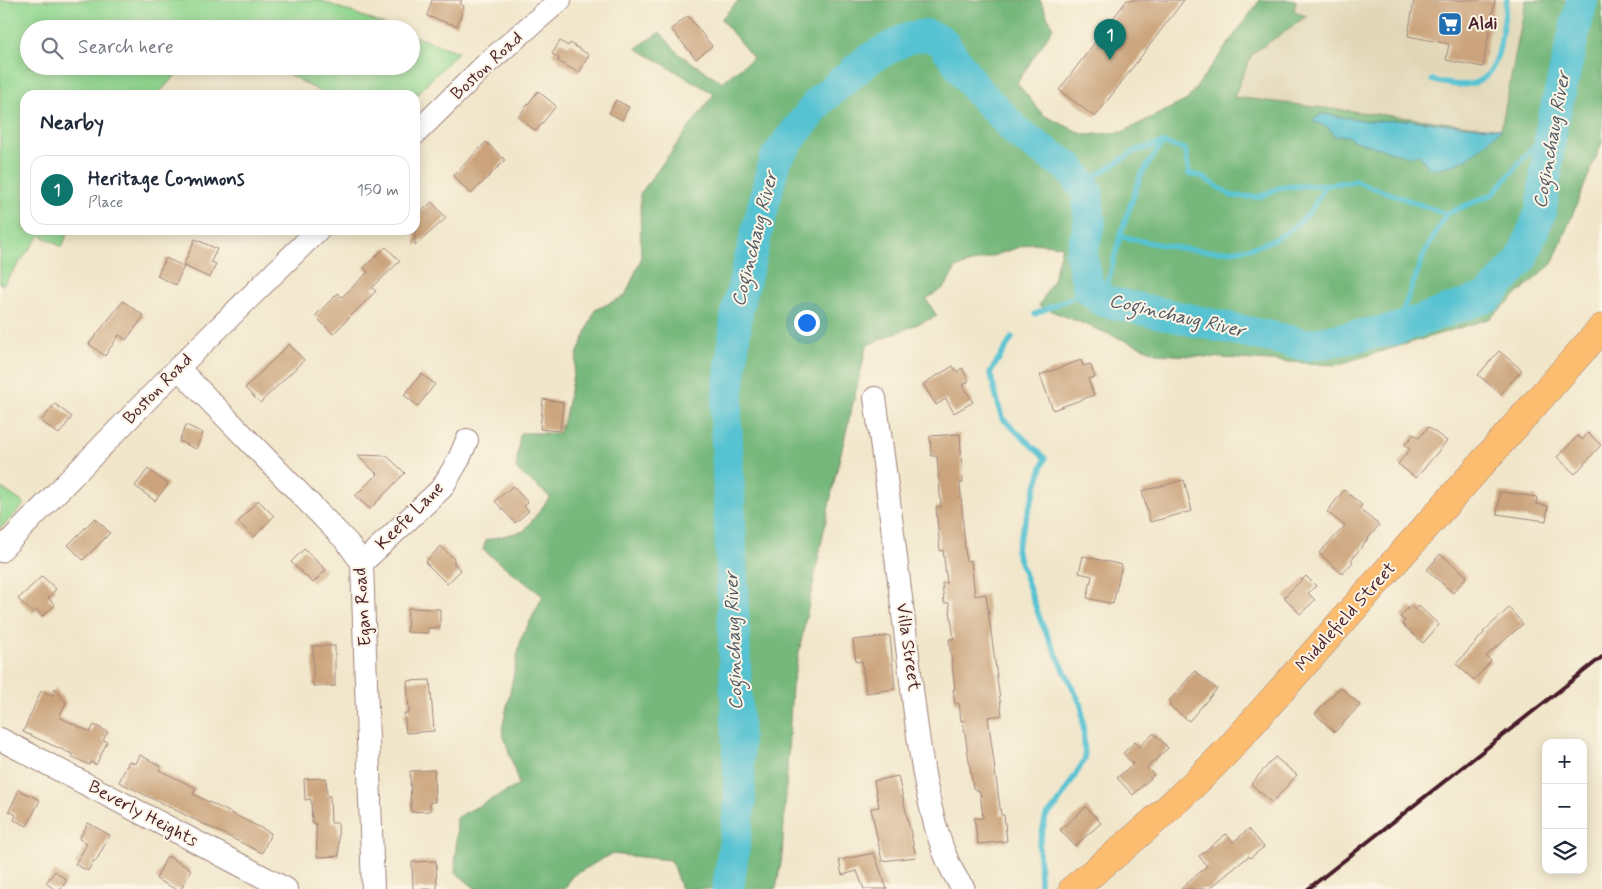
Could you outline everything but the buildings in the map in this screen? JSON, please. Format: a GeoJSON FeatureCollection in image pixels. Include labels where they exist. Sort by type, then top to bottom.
{"type":"FeatureCollection","features":[{"type":"Feature","properties":{"kind":"main road","name":"Middlefield Street"},"geometry":{"type":"LineString","coordinates":[[1073,889],[1147,829],[1188,792],[1229,749],[1602,328]]}},
{"type":"Feature","properties":{"kind":"street","name":"Boston Road"},"geometry":{"type":"LineString","coordinates":[[420,129],[486,64],[560,0]]}},
{"type":"Feature","properties":{"kind":"street","name":"Boston Road"},"geometry":{"type":"LineString","coordinates":[[0,551],[178,368],[313,235]]}},
{"type":"Feature","properties":{"kind":"street","name":"Egan Road"},"geometry":{"type":"LineString","coordinates":[[178,368],[347,542],[362,563],[373,889]]}},
{"type":"Feature","properties":{"kind":"street","name":"Villa Street"},"geometry":{"type":"LineString","coordinates":[[875,398],[929,794],[948,862],[964,889]]}},
{"type":"Feature","properties":{"kind":"street","name":"Keefe Lane"},"geometry":{"type":"LineString","coordinates":[[362,563],[442,488],[459,459],[467,440]]}},
{"type":"Feature","properties":{"kind":"street","name":"Beverly Heights"},"geometry":{"type":"LineString","coordinates":[[0,739],[286,889]]}},
{"type":"Feature","properties":{"kind":"shaded area"},"geometry":{"type":"Polygon","coordinates":[[[1296,0],[1526,0],[1502,129],[1234,97],[1252,54],[1306,16],[1294,13],[1296,0]]]}},
{"type":"Feature","properties":{"kind":"green space"},"geometry":{"type":"Polygon","coordinates":[[[0,0],[319,0],[372,20],[20,20],[20,75],[176,75],[162,90],[20,90],[20,235],[40,235],[3,285],[0,283],[0,0]]]}},
{"type":"Feature","properties":{"kind":"green space"},"geometry":{"type":"Polygon","coordinates":[[[739,0],[1040,0],[1053,28],[1017,83],[1043,115],[1085,135],[1122,132],[1187,100],[1260,0],[1296,0],[1294,12],[1307,16],[1252,54],[1234,97],[1501,129],[1526,0],[1602,0],[1602,143],[1552,264],[1489,319],[1336,365],[1159,354],[1039,306],[1053,280],[1062,246],[1032,243],[956,268],[945,287],[926,299],[937,316],[867,345],[834,482],[792,686],[782,857],[776,889],[681,889],[671,860],[611,854],[571,877],[565,889],[476,889],[455,872],[457,817],[519,785],[502,730],[521,639],[543,596],[483,550],[486,540],[524,531],[550,497],[516,469],[520,433],[559,433],[565,416],[577,355],[595,310],[625,296],[641,259],[640,194],[714,94],[636,48],[660,32],[680,55],[722,82],[753,58],[721,19],[739,0]]]}},
{"type":"Feature","properties":{"kind":"green space"},"geometry":{"type":"Polygon","coordinates":[[[420,38],[458,52],[420,91],[317,90],[290,75],[420,75],[420,38]]]}},
{"type":"Feature","properties":{"kind":"green space"},"geometry":{"type":"Polygon","coordinates":[[[40,235],[67,235],[62,247],[40,235]]]}},
{"type":"Feature","properties":{"kind":"green space"},"geometry":{"type":"Polygon","coordinates":[[[0,487],[25,504],[0,529],[0,487]]]}},
{"type":"Feature","properties":{"kind":"water"},"geometry":{"type":"Polygon","coordinates":[[[1322,114],[1369,121],[1405,120],[1502,129],[1477,151],[1462,161],[1453,165],[1430,169],[1418,154],[1409,157],[1352,140],[1347,136],[1335,136],[1329,128],[1312,121],[1322,114]]]}},
{"type":"Feature","properties":{"kind":"waterway"},"geometry":{"type":"LineString","coordinates":[[1432,80],[1455,85],[1472,84],[1485,78],[1493,67],[1498,54],[1507,0]]}},
{"type":"Feature","properties":{"kind":"waterway","name":"Coginchaug River"},"geometry":{"type":"LineString","coordinates":[[728,889],[740,803],[726,413],[737,311],[775,159],[820,100],[869,59],[908,38],[926,35],[942,41],[976,89],[1019,134],[1070,168],[1087,192],[1090,223],[1081,254],[1089,290],[1103,301],[1308,345],[1396,329],[1489,296],[1521,260],[1541,211],[1552,125],[1582,0]]}},
{"type":"Feature","properties":{"kind":"waterway"},"geometry":{"type":"LineString","coordinates":[[1103,301],[1120,236],[1194,250],[1219,251],[1243,249],[1266,243],[1288,232],[1308,214],[1326,185],[1355,181],[1446,214],[1493,194],[1552,125]]}},
{"type":"Feature","properties":{"kind":"waterway"},"geometry":{"type":"LineString","coordinates":[[1082,185],[1135,151],[1162,143],[1185,149],[1189,174],[1201,176],[1232,196],[1259,197],[1281,187],[1326,185]]}},
{"type":"Feature","properties":{"kind":"waterway"},"geometry":{"type":"LineString","coordinates":[[1120,236],[1140,177],[1162,143]]}},
{"type":"Feature","properties":{"kind":"waterway"},"geometry":{"type":"LineString","coordinates":[[1396,329],[1425,252],[1446,214]]}},
{"type":"Feature","properties":{"kind":"waterway"},"geometry":{"type":"LineString","coordinates":[[1035,314],[1089,290]]}},
{"type":"Feature","properties":{"kind":"waterway"},"geometry":{"type":"LineString","coordinates":[[1012,338],[990,373],[1002,418],[1045,458],[1016,550],[1041,622],[1082,707],[1085,759],[1057,805],[1046,816],[1039,845],[1040,884]]}},
{"type":"Feature","properties":{"kind":"railway"},"geometry":{"type":"LineString","coordinates":[[1308,889],[1602,657]]}},
{"type":"Feature","properties":{"kind":"place","name":"Aldi"},"geometry":{"type":"Point","coordinates":[1450,24]}},
{"type":"Feature","properties":{"kind":"place","name":"Heritage Commons"},"geometry":{"type":"Point","coordinates":[1110,60]}}]}
